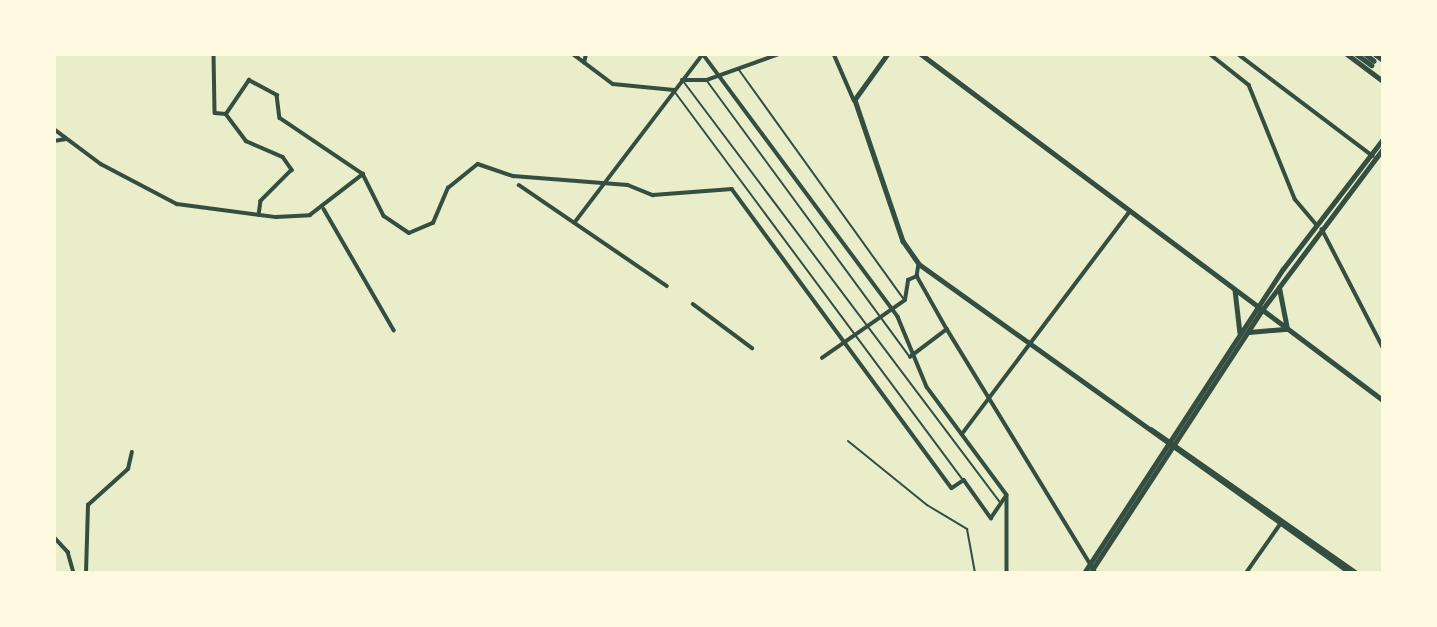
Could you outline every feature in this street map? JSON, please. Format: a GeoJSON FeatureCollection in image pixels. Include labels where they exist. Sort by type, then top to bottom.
{"type":"FeatureCollection","features":[{"type":"Feature","properties":{"kind":"highway"},"geometry":{"type":"LineString","coordinates":[[1356,54],[1373,60]]}},
{"type":"Feature","properties":{"kind":"highway"},"geometry":{"type":"LineString","coordinates":[[1365,54],[1373,60]]}},
{"type":"Feature","properties":{"kind":"street"},"geometry":{"type":"LineString","coordinates":[[214,54],[214,109],[226,114],[246,141],[283,157],[292,170],[261,201],[259,215]]}},
{"type":"Feature","properties":{"kind":"street"},"geometry":{"type":"LineString","coordinates":[[573,54],[633,90],[674,90]]}},
{"type":"Feature","properties":{"kind":"street"},"geometry":{"type":"LineString","coordinates":[[584,63],[586,54]]}},
{"type":"Feature","properties":{"kind":"street"},"geometry":{"type":"LineString","coordinates":[[575,222],[703,54],[891,308],[910,357],[1007,495],[1007,573]]}},
{"type":"Feature","properties":{"kind":"street"},"geometry":{"type":"LineString","coordinates":[[682,80],[707,80],[779,54]]}},
{"type":"Feature","properties":{"kind":"street"},"geometry":{"type":"LineString","coordinates":[[834,54],[855,100],[903,240],[919,264],[1357,573]]}},
{"type":"Feature","properties":{"kind":"street"},"geometry":{"type":"LineString","coordinates":[[855,100],[888,54]]}},
{"type":"Feature","properties":{"kind":"street"},"geometry":{"type":"LineString","coordinates":[[921,54],[1383,400]]}},
{"type":"Feature","properties":{"kind":"street"},"geometry":{"type":"LineString","coordinates":[[1210,54],[1248,85],[1295,199],[1320,227],[1383,347]]}},
{"type":"Feature","properties":{"kind":"street"},"geometry":{"type":"LineString","coordinates":[[1238,54],[1373,157]]}},
{"type":"Feature","properties":{"kind":"street"},"geometry":{"type":"LineString","coordinates":[[1347,54],[1383,81]]}},
{"type":"Feature","properties":{"kind":"street"},"geometry":{"type":"LineString","coordinates":[[1373,60],[1383,61]]}},
{"type":"Feature","properties":{"kind":"street"},"geometry":{"type":"LineString","coordinates":[[226,114],[248,80],[277,95],[280,118],[363,174],[384,216],[409,233],[433,223],[448,188],[478,164],[513,176],[605,183],[653,195],[732,189],[952,488],[964,480],[991,518],[999,501],[1007,495]]}},
{"type":"Feature","properties":{"kind":"street"},"geometry":{"type":"LineString","coordinates":[[54,128],[177,204],[259,215],[324,209],[352,177],[363,174]]}},
{"type":"Feature","properties":{"kind":"street"},"geometry":{"type":"LineString","coordinates":[[54,141],[68,138]]}},
{"type":"Feature","properties":{"kind":"street"},"geometry":{"type":"LineString","coordinates":[[1084,573],[1093,569],[1240,333],[1373,157],[1383,139]]}},
{"type":"Feature","properties":{"kind":"street"},"geometry":{"type":"LineString","coordinates":[[1373,157],[1383,149]]}},
{"type":"Feature","properties":{"kind":"street"},"geometry":{"type":"LineString","coordinates":[[519,185],[667,286]]}},
{"type":"Feature","properties":{"kind":"street"},"geometry":{"type":"LineString","coordinates":[[324,209],[394,330]]}},
{"type":"Feature","properties":{"kind":"street"},"geometry":{"type":"LineString","coordinates":[[962,434],[1035,346],[1130,211]]}},
{"type":"Feature","properties":{"kind":"street"},"geometry":{"type":"LineString","coordinates":[[1171,444],[1248,332],[1260,308],[1279,288],[1320,227]]}},
{"type":"Feature","properties":{"kind":"street"},"geometry":{"type":"LineString","coordinates":[[919,264],[917,276],[947,329],[1093,569]]}},
{"type":"Feature","properties":{"kind":"street"},"geometry":{"type":"LineString","coordinates":[[822,358],[905,300],[908,280],[917,276]]}},
{"type":"Feature","properties":{"kind":"street"},"geometry":{"type":"LineString","coordinates":[[1279,288],[1287,328]]}},
{"type":"Feature","properties":{"kind":"street"},"geometry":{"type":"LineString","coordinates":[[1235,290],[1240,333]]}},
{"type":"Feature","properties":{"kind":"street"},"geometry":{"type":"LineString","coordinates":[[693,304],[752,348]]}},
{"type":"Feature","properties":{"kind":"street"},"geometry":{"type":"LineString","coordinates":[[1248,332],[1287,328]]}},
{"type":"Feature","properties":{"kind":"street"},"geometry":{"type":"LineString","coordinates":[[910,357],[947,329]]}},
{"type":"Feature","properties":{"kind":"street"},"geometry":{"type":"LineString","coordinates":[[86,573],[88,506],[128,469],[132,452]]}},
{"type":"Feature","properties":{"kind":"street"},"geometry":{"type":"LineString","coordinates":[[1246,573],[1283,521]]}},
{"type":"Feature","properties":{"kind":"street"},"geometry":{"type":"LineString","coordinates":[[1283,521],[1350,573]]}},
{"type":"Feature","properties":{"kind":"street"},"geometry":{"type":"LineString","coordinates":[[54,537],[68,552],[74,573]]}},
{"type":"Feature","properties":{"kind":"lane"},"geometry":{"type":"LineString","coordinates":[[739,69],[905,300]]}},
{"type":"Feature","properties":{"kind":"lane"},"geometry":{"type":"LineString","coordinates":[[682,80],[999,501]]}},
{"type":"Feature","properties":{"kind":"lane"},"geometry":{"type":"LineString","coordinates":[[707,80],[910,357]]}},
{"type":"Feature","properties":{"kind":"lane"},"geometry":{"type":"LineString","coordinates":[[674,90],[964,480]]}},
{"type":"Feature","properties":{"kind":"lane"},"geometry":{"type":"LineString","coordinates":[[848,441],[927,505],[967,528],[975,573]]}}]}
